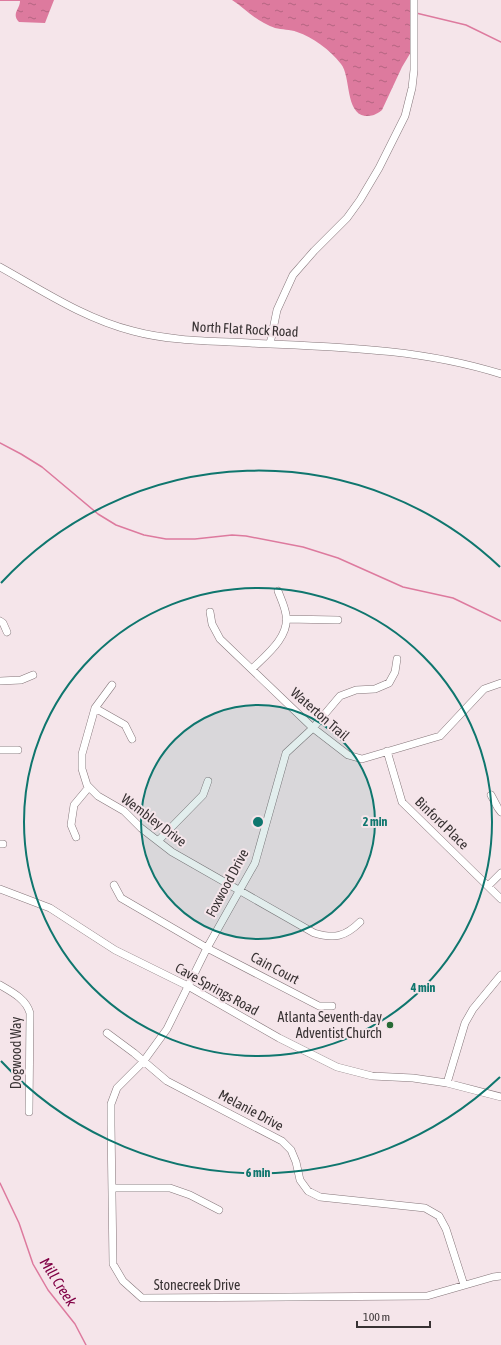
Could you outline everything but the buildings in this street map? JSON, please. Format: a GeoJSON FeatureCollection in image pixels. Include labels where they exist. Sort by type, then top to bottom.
{"type":"FeatureCollection","features":[{"type":"Feature","properties":{"kind":"street"},"geometry":{"type":"LineString","coordinates":[[270,344],[277,310],[293,275],[314,251],[347,218],[360,200],[379,168],[405,116],[412,88],[414,70],[414,0]]}},
{"type":"Feature","properties":{"kind":"street","name":"North Flat Rock Road"},"geometry":{"type":"LineString","coordinates":[[0,268],[92,317],[128,330],[178,338],[270,344],[355,347],[394,351],[501,374]]}},
{"type":"Feature","properties":{"kind":"street"},"geometry":{"type":"LineString","coordinates":[[252,669],[276,645],[286,627],[286,616],[278,591]]}},
{"type":"Feature","properties":{"kind":"street","name":"Waterton Trail"},"geometry":{"type":"LineString","coordinates":[[210,612],[212,624],[220,639],[313,728],[348,755],[362,759],[440,736],[484,689],[501,683]]}},
{"type":"Feature","properties":{"kind":"street"},"geometry":{"type":"LineString","coordinates":[[286,619],[338,620]]}},
{"type":"Feature","properties":{"kind":"street"},"geometry":{"type":"LineString","coordinates":[[0,621],[3,623],[7,632]]}},
{"type":"Feature","properties":{"kind":"street","name":"Foxwood Drive"},"geometry":{"type":"LineString","coordinates":[[188,986],[207,948],[255,863],[286,753],[313,728],[340,696],[356,690],[376,689],[389,683],[395,672],[397,658]]}},
{"type":"Feature","properties":{"kind":"street"},"geometry":{"type":"LineString","coordinates":[[0,680],[21,680],[33,675]]}},
{"type":"Feature","properties":{"kind":"street","name":"Wembley Drive"},"geometry":{"type":"LineString","coordinates":[[112,685],[96,708],[82,754],[82,769],[88,785],[98,796],[124,811],[141,828],[172,852],[314,933],[326,937],[336,936],[352,930],[360,922]]}},
{"type":"Feature","properties":{"kind":"street"},"geometry":{"type":"LineString","coordinates":[[96,708],[125,725],[132,739]]}},
{"type":"Feature","properties":{"kind":"street"},"geometry":{"type":"LineString","coordinates":[[0,750],[18,750]]}},
{"type":"Feature","properties":{"kind":"street","name":"Binford Place"},"geometry":{"type":"LineString","coordinates":[[387,751],[402,802],[501,899]]}},
{"type":"Feature","properties":{"kind":"street"},"geometry":{"type":"LineString","coordinates":[[158,841],[202,795],[208,781]]}},
{"type":"Feature","properties":{"kind":"street"},"geometry":{"type":"LineString","coordinates":[[76,837],[71,824],[74,805],[90,787]]}},
{"type":"Feature","properties":{"kind":"street"},"geometry":{"type":"LineString","coordinates":[[491,795],[501,812]]}},
{"type":"Feature","properties":{"kind":"street"},"geometry":{"type":"LineString","coordinates":[[488,886],[501,873]]}},
{"type":"Feature","properties":{"kind":"street","name":"Cain Court"},"geometry":{"type":"LineString","coordinates":[[114,885],[120,898],[207,948],[319,1006],[332,1006]]}},
{"type":"Feature","properties":{"kind":"street","name":"Cave Springs Road"},"geometry":{"type":"LineString","coordinates":[[0,889],[50,908],[115,950],[188,986],[279,1038],[337,1067],[372,1076],[413,1078],[446,1083],[501,1097]]}},
{"type":"Feature","properties":{"kind":"street"},"geometry":{"type":"LineString","coordinates":[[446,1083],[465,1023],[473,1009],[501,975]]}},
{"type":"Feature","properties":{"kind":"street","name":"Dogwood Way"},"geometry":{"type":"LineString","coordinates":[[0,985],[17,995],[28,1005],[30,1013],[29,1112]]}},
{"type":"Feature","properties":{"kind":"street","name":"Stonecreek Drive"},"geometry":{"type":"LineString","coordinates":[[188,986],[167,1029],[143,1062],[117,1088],[112,1104],[113,1264],[122,1281],[142,1298],[427,1296],[501,1276]]}},
{"type":"Feature","properties":{"kind":"street","name":"Melanie Drive"},"geometry":{"type":"LineString","coordinates":[[107,1034],[134,1053],[167,1081],[282,1142],[290,1150],[296,1162],[300,1180],[308,1191],[320,1197],[425,1208],[438,1216],[446,1229],[464,1285]]}},
{"type":"Feature","properties":{"kind":"street"},"geometry":{"type":"LineString","coordinates":[[112,1188],[170,1188],[190,1195],[219,1210]]}},
{"type":"Feature","properties":{"kind":"water"},"geometry":{"type":"Polygon","coordinates":[[[0,0],[54,0],[45,23],[19,22],[16,14],[20,1],[0,0]]]}},
{"type":"Feature","properties":{"kind":"water"},"geometry":{"type":"Polygon","coordinates":[[[232,0],[410,0],[411,52],[402,67],[382,110],[374,115],[365,116],[354,108],[344,70],[337,59],[326,49],[303,34],[292,30],[275,28],[264,23],[232,0]]]}},
{"type":"Feature","properties":{"kind":"waterway"},"geometry":{"type":"LineString","coordinates":[[416,13],[466,25],[501,42]]}},
{"type":"Feature","properties":{"kind":"waterway"},"geometry":{"type":"LineString","coordinates":[[0,443],[42,467],[98,514],[116,525],[144,535],[166,539],[195,539],[232,535],[246,536],[303,547],[338,558],[403,587],[453,598],[501,621]]}},
{"type":"Feature","properties":{"kind":"waterway","name":"Mill Creek"},"geometry":{"type":"LineString","coordinates":[[0,1183],[19,1223],[33,1264],[48,1290],[75,1324],[86,1345]]}},
{"type":"Feature","properties":{"kind":"place","name":"Atlanta Seventh-day Adventist Church"},"geometry":{"type":"Point","coordinates":[390,1025]}}]}
